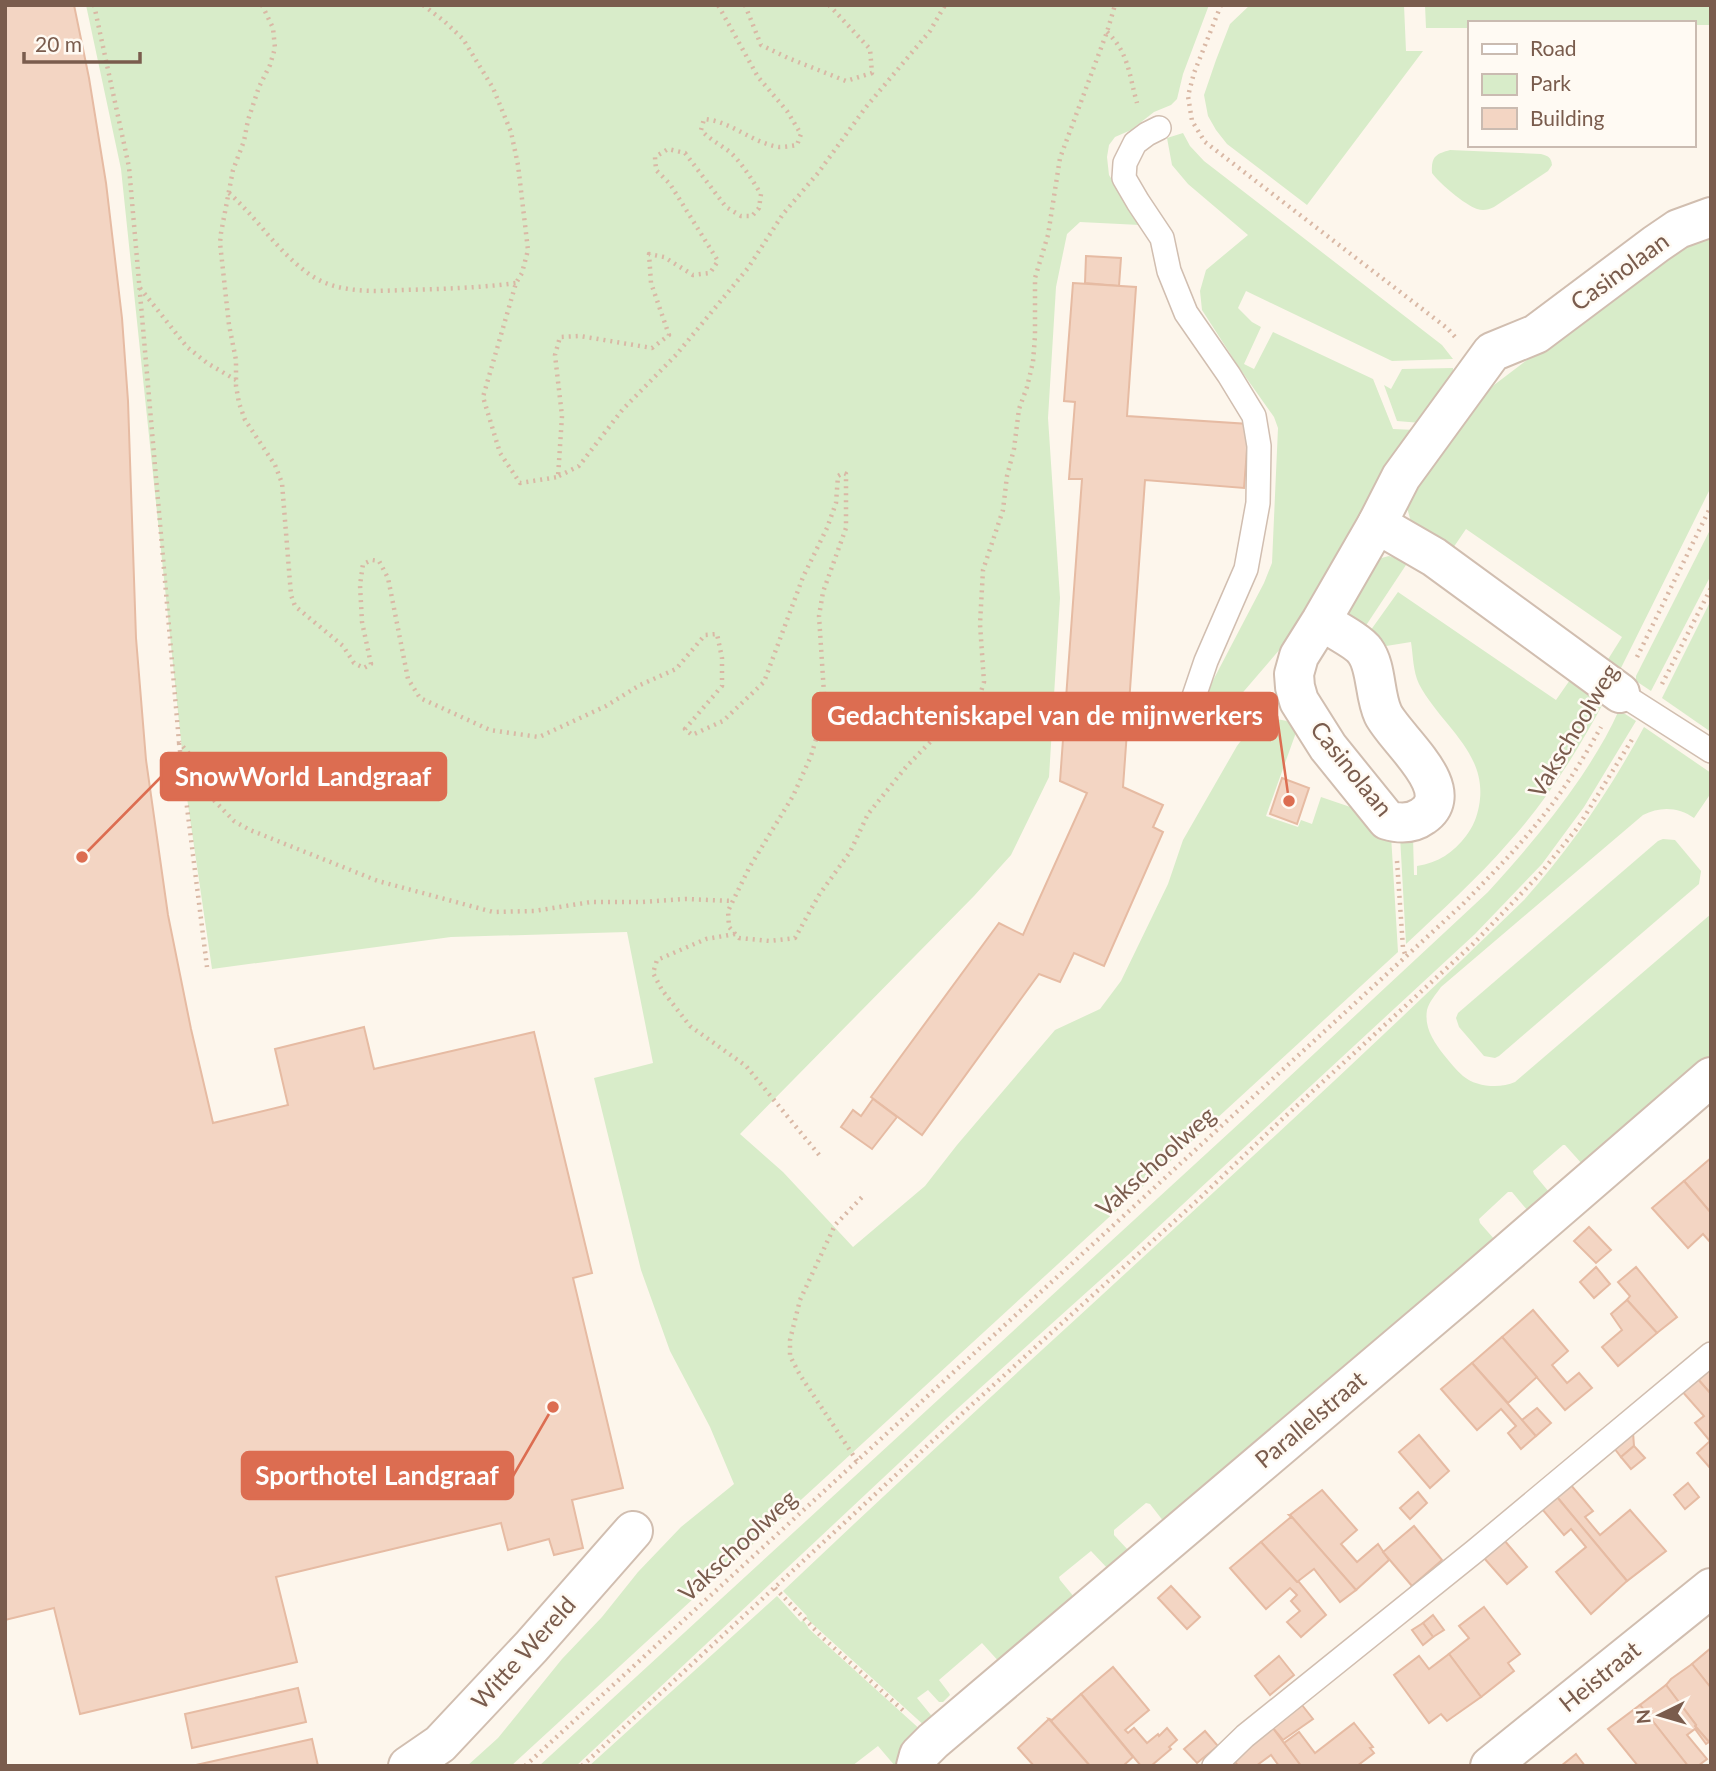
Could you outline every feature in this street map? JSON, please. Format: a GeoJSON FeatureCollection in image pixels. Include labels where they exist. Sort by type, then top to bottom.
{"type":"FeatureCollection","features":[{"type":"Feature","properties":{"kind":"street","name":"Casinolaan"},"geometry":{"type":"LineString","coordinates":[[1321,621],[1366,652],[1382,713],[1427,772],[1433,784],[1436,794],[1434,804],[1428,813],[1418,819],[1408,822],[1387,820],[1328,747],[1299,701],[1294,674],[1299,656],[1377,524],[1401,477],[1492,352],[1536,334],[1678,229],[1711,216]]}},
{"type":"Feature","properties":{"kind":"street"},"geometry":{"type":"LineString","coordinates":[[1377,524],[1434,557],[1634,702]]}},
{"type":"Feature","properties":{"kind":"street","name":"Parallelstraat"},"geometry":{"type":"LineString","coordinates":[[924,1753],[1711,1077]]}},
{"type":"Feature","properties":{"kind":"street","name":"Witte Wereld"},"geometry":{"type":"LineString","coordinates":[[408,1766],[440,1744],[531,1647],[633,1531]]}},
{"type":"Feature","properties":{"kind":"street","name":"Heistraat"},"geometry":{"type":"LineString","coordinates":[[1490,1766],[1711,1588]]}},
{"type":"Feature","properties":{"kind":"lane"},"geometry":{"type":"LineString","coordinates":[[1159,128],[1135,143],[1125,163],[1124,178],[1162,239],[1169,271],[1186,313],[1254,416],[1259,446],[1258,503],[1245,569],[1206,661],[1187,717]]}},
{"type":"Feature","properties":{"kind":"lane"},"geometry":{"type":"LineString","coordinates":[[1634,702],[1711,751]]}},
{"type":"Feature","properties":{"kind":"lane"},"geometry":{"type":"LineString","coordinates":[[1214,1766],[1245,1736],[1475,1551],[1711,1354]]}},
{"type":"Feature","properties":{"kind":"path"},"geometry":{"type":"LineString","coordinates":[[94,5],[129,167],[178,742],[207,967]]}},
{"type":"Feature","properties":{"kind":"path"},"geometry":{"type":"LineString","coordinates":[[262,5],[273,28],[275,48],[270,65],[258,87],[244,141],[233,170],[220,243],[239,403],[245,419],[275,465],[282,484],[291,595],[296,606],[343,646],[354,663],[364,668],[370,664],[362,622],[360,585],[363,564],[372,560],[379,561],[388,578],[408,678],[420,698],[490,730],[539,737],[676,669],[705,635],[717,634],[722,658],[722,686],[685,729],[692,735],[723,721],[764,682],[803,577],[836,503],[838,476],[843,472],[846,474],[846,528],[823,592],[819,616],[825,709],[811,755],[793,796],[749,868],[728,911],[729,927],[739,938],[770,941],[795,938],[819,895],[850,852],[868,814],[906,767],[936,736],[967,714],[979,698],[984,682],[980,624],[983,570],[1003,510],[1018,409],[1033,362],[1035,278],[1048,234],[1060,158],[1115,5]]}},
{"type":"Feature","properties":{"kind":"path"},"geometry":{"type":"LineString","coordinates":[[423,5],[463,39],[493,88],[510,132],[518,165],[528,250],[483,397],[500,453],[520,483],[558,477],[579,466],[623,409],[676,355],[740,278],[783,214],[818,173],[866,107],[930,31],[945,5]]}},
{"type":"Feature","properties":{"kind":"path"},"geometry":{"type":"LineString","coordinates":[[558,477],[562,416],[555,355],[560,337],[580,336],[652,348],[669,335],[651,283],[649,254],[664,257],[693,275],[710,273],[718,261],[670,184],[656,170],[655,157],[668,149],[685,153],[726,207],[741,216],[752,216],[759,208],[761,194],[747,171],[729,152],[710,140],[701,130],[704,119],[717,120],[755,139],[780,147],[797,145],[801,134],[787,111],[758,77],[718,5]]}},
{"type":"Feature","properties":{"kind":"path"},"geometry":{"type":"LineString","coordinates":[[745,5],[761,45],[846,80],[872,73],[870,48],[829,5]]}},
{"type":"Feature","properties":{"kind":"path"},"geometry":{"type":"LineString","coordinates":[[1221,5],[1194,73],[1188,96],[1192,121],[1205,142],[1447,328],[1467,351],[1492,352]]}},
{"type":"Feature","properties":{"kind":"path"},"geometry":{"type":"LineString","coordinates":[[1107,32],[1118,42],[1128,64],[1139,112],[1159,128]]}},
{"type":"Feature","properties":{"kind":"path"},"geometry":{"type":"LineString","coordinates":[[228,193],[244,206],[299,266],[329,284],[356,290],[385,290],[478,288],[516,283]]}},
{"type":"Feature","properties":{"kind":"path"},"geometry":{"type":"LineString","coordinates":[[139,287],[187,347],[236,381]]}},
{"type":"Feature","properties":{"kind":"path","name":"Vakschoolweg"},"geometry":{"type":"LineString","coordinates":[[582,1766],[966,1410],[1200,1198],[1488,928],[1540,874],[1578,827],[1634,702],[1711,506]]}},
{"type":"Feature","properties":{"kind":"path","name":"Vakschoolweg"},"geometry":{"type":"LineString","coordinates":[[525,1766],[1463,904],[1541,820],[1582,761],[1634,702],[1711,588]]}},
{"type":"Feature","properties":{"kind":"path"},"geometry":{"type":"LineString","coordinates":[[178,742],[191,756],[203,789],[234,821],[250,830],[378,881],[493,912],[534,911],[592,902],[685,899],[733,901]]}},
{"type":"Feature","properties":{"kind":"path"},"geometry":{"type":"LineString","coordinates":[[1395,822],[1403,948],[1406,957]]}},
{"type":"Feature","properties":{"kind":"path"},"geometry":{"type":"LineString","coordinates":[[735,934],[706,939],[657,960],[653,973],[662,990],[690,1026],[746,1066],[820,1156]]}},
{"type":"Feature","properties":{"kind":"path"},"geometry":{"type":"LineString","coordinates":[[857,1461],[800,1375],[790,1356],[790,1340],[800,1300],[835,1226],[865,1194]]}},
{"type":"Feature","properties":{"kind":"path"},"geometry":{"type":"LineString","coordinates":[[775,1588],[822,1637],[924,1731],[924,1753]]}},
{"type":"Feature","properties":{"kind":"green space"},"geometry":{"type":"Polygon","coordinates":[[[86,5],[1209,5],[1183,74],[1177,99],[1131,130],[1115,137],[1109,145],[1109,175],[1140,225],[1080,222],[1067,234],[1056,287],[1048,418],[1060,598],[1049,777],[1011,855],[740,1134],[783,1172],[853,1247],[925,1186],[1055,1030],[1100,1009],[1121,981],[1168,884],[1183,840],[1237,746],[1249,732],[1273,720],[1290,722],[1298,727],[1266,816],[1298,827],[1301,820],[1312,824],[1321,797],[1365,812],[1391,835],[1398,952],[511,1766],[467,1766],[498,1738],[638,1572],[681,1527],[734,1484],[710,1427],[670,1351],[641,1270],[594,1078],[653,1063],[627,932],[451,937],[212,969],[187,798],[121,169],[86,5]]]}},
{"type":"Feature","properties":{"kind":"green space"},"geometry":{"type":"Polygon","coordinates":[[[1250,5],[1404,5],[1406,51],[1423,51],[1307,205],[1227,144],[1208,116],[1204,95],[1216,60],[1230,24],[1250,5]]]}},
{"type":"Feature","properties":{"kind":"green space"},"geometry":{"type":"Polygon","coordinates":[[[1425,5],[1711,5],[1711,25],[1695,25],[1695,21],[1468,21],[1468,28],[1426,28],[1425,5]]]}},
{"type":"Feature","properties":{"kind":"green space"},"geometry":{"type":"Polygon","coordinates":[[[1183,133],[1190,146],[1204,161],[1442,345],[1453,359],[1392,361],[1246,291],[1238,308],[1261,327],[1244,364],[1254,369],[1273,332],[1373,379],[1393,429],[1415,430],[1287,641],[1211,726],[1206,721],[1204,712],[1208,690],[1272,563],[1278,428],[1274,417],[1202,310],[1200,291],[1206,270],[1248,235],[1188,184],[1172,165],[1167,138],[1183,133]]]}},
{"type":"Feature","properties":{"kind":"green space"},"geometry":{"type":"Polygon","coordinates":[[[1450,150],[1541,154],[1549,157],[1552,165],[1548,171],[1494,207],[1481,210],[1459,198],[1432,173],[1435,157],[1450,150]]]}},
{"type":"Feature","properties":{"kind":"green space"},"geometry":{"type":"Polygon","coordinates":[[[1711,232],[1711,487],[1620,670],[1607,661],[1622,637],[1466,529],[1451,551],[1411,522],[1406,504],[1413,488],[1470,411],[1494,385],[1663,257],[1711,232]]]}},
{"type":"Feature","properties":{"kind":"green space"},"geometry":{"type":"Polygon","coordinates":[[[1453,368],[1453,377],[1421,423],[1397,421],[1384,385],[1391,389],[1402,369],[1453,368]]]}},
{"type":"Feature","properties":{"kind":"green space"},"geometry":{"type":"Polygon","coordinates":[[[1711,528],[1711,575],[1651,691],[1636,681],[1636,676],[1711,528]]]}},
{"type":"Feature","properties":{"kind":"green space"},"geometry":{"type":"Polygon","coordinates":[[[1389,556],[1406,565],[1363,630],[1345,615],[1374,560],[1389,556]]]}},
{"type":"Feature","properties":{"kind":"green space"},"geometry":{"type":"Polygon","coordinates":[[[1398,592],[1556,700],[1572,677],[1605,700],[1562,774],[1537,809],[1472,882],[1406,944],[1400,836],[1413,836],[1414,875],[1417,875],[1417,866],[1445,856],[1468,833],[1478,810],[1480,787],[1477,770],[1470,755],[1419,684],[1414,669],[1411,642],[1380,647],[1368,634],[1398,592]]]}},
{"type":"Feature","properties":{"kind":"green space"},"geometry":{"type":"Polygon","coordinates":[[[1711,600],[1711,732],[1662,698],[1711,600]]]}},
{"type":"Feature","properties":{"kind":"green space"},"geometry":{"type":"Polygon","coordinates":[[[1619,710],[1636,721],[1584,807],[1542,864],[1475,934],[1128,1255],[947,1418],[576,1766],[539,1766],[1488,892],[1537,836],[1570,792],[1597,753],[1619,710]]]}},
{"type":"Feature","properties":{"kind":"green space"},"geometry":{"type":"Polygon","coordinates":[[[1644,727],[1711,773],[1711,793],[1694,818],[1669,809],[1643,815],[1441,987],[1428,1007],[1427,1023],[1440,1050],[1468,1080],[1488,1086],[1515,1082],[1711,914],[1711,1058],[1585,1165],[1563,1145],[1533,1171],[1549,1192],[1528,1211],[1512,1192],[1508,1192],[1479,1219],[1495,1240],[1164,1522],[1150,1504],[1146,1503],[1114,1530],[1114,1535],[1129,1551],[1109,1570],[1091,1551],[1059,1577],[1075,1598],[1001,1664],[982,1643],[939,1680],[950,1695],[943,1702],[939,1702],[928,1690],[917,1698],[935,1720],[927,1728],[806,1618],[783,1591],[1341,1075],[1524,900],[1589,817],[1644,727]]]}},
{"type":"Feature","properties":{"kind":"green space"},"geometry":{"type":"Polygon","coordinates":[[[1663,839],[1675,840],[1701,871],[1699,884],[1499,1056],[1484,1056],[1459,1027],[1456,1018],[1458,1013],[1663,839]]]}},
{"type":"Feature","properties":{"kind":"green space"},"geometry":{"type":"Polygon","coordinates":[[[777,1596],[801,1622],[803,1620],[808,1628],[923,1732],[902,1766],[895,1766],[878,1746],[852,1766],[589,1766],[777,1596]]]}},
{"type":"Feature","properties":{"kind":"building"},"geometry":{"type":"Polygon","coordinates":[[[5,5],[74,5],[89,78],[106,183],[122,318],[128,401],[136,638],[146,760],[168,915],[213,1123],[288,1105],[275,1049],[364,1027],[374,1069],[534,1032],[592,1273],[573,1278],[623,1488],[572,1500],[583,1548],[554,1555],[549,1539],[508,1550],[501,1523],[276,1577],[297,1662],[80,1714],[54,1608],[5,1620],[5,5]]]}},
{"type":"Feature","properties":{"kind":"building"},"geometry":{"type":"Polygon","coordinates":[[[1086,256],[1121,258],[1119,286],[1085,283],[1086,256]]]}},
{"type":"Feature","properties":{"kind":"building"},"geometry":{"type":"Polygon","coordinates":[[[1073,283],[1136,287],[1127,416],[1249,424],[1244,488],[1145,480],[1123,787],[1163,805],[1153,827],[1163,832],[1104,966],[1074,953],[1060,982],[1039,974],[922,1135],[871,1097],[999,923],[1023,935],[1087,793],[1060,781],[1082,479],[1069,479],[1075,402],[1064,401],[1073,283]]]}},
{"type":"Feature","properties":{"kind":"building"},"geometry":{"type":"Polygon","coordinates":[[[1282,778],[1309,788],[1297,824],[1270,814],[1282,778]]]}},
{"type":"Feature","properties":{"kind":"building"},"geometry":{"type":"Polygon","coordinates":[[[873,1099],[897,1117],[872,1149],[841,1127],[853,1110],[861,1116],[873,1099]]]}},
{"type":"Feature","properties":{"kind":"building"},"geometry":{"type":"Polygon","coordinates":[[[1711,1158],[1711,1213],[1684,1181],[1711,1158]]]}},
{"type":"Feature","properties":{"kind":"building"},"geometry":{"type":"Polygon","coordinates":[[[1684,1181],[1711,1213],[1711,1243],[1703,1234],[1688,1248],[1652,1208],[1684,1181]]]}},
{"type":"Feature","properties":{"kind":"building"},"geometry":{"type":"Polygon","coordinates":[[[1589,1227],[1611,1250],[1596,1263],[1574,1241],[1589,1227]]]}},
{"type":"Feature","properties":{"kind":"building"},"geometry":{"type":"Polygon","coordinates":[[[1596,1267],[1610,1284],[1594,1298],[1580,1282],[1596,1267]]]}},
{"type":"Feature","properties":{"kind":"building"},"geometry":{"type":"Polygon","coordinates":[[[1636,1267],[1677,1317],[1657,1333],[1627,1300],[1630,1296],[1618,1282],[1636,1267]]]}},
{"type":"Feature","properties":{"kind":"building"},"geometry":{"type":"Polygon","coordinates":[[[1627,1300],[1657,1333],[1618,1366],[1602,1347],[1622,1330],[1611,1314],[1627,1300]]]}},
{"type":"Feature","properties":{"kind":"building"},"geometry":{"type":"Polygon","coordinates":[[[1533,1310],[1568,1351],[1552,1365],[1567,1383],[1579,1373],[1592,1388],[1565,1410],[1502,1337],[1533,1310]]]}},
{"type":"Feature","properties":{"kind":"building"},"geometry":{"type":"Polygon","coordinates":[[[1502,1337],[1537,1377],[1508,1403],[1472,1363],[1502,1337]]]}},
{"type":"Feature","properties":{"kind":"building"},"geometry":{"type":"Polygon","coordinates":[[[1472,1363],[1536,1436],[1521,1449],[1508,1433],[1516,1426],[1501,1409],[1477,1430],[1441,1389],[1472,1363]]]}},
{"type":"Feature","properties":{"kind":"building"},"geometry":{"type":"Polygon","coordinates":[[[1711,1365],[1711,1394],[1696,1377],[1711,1365]]]}},
{"type":"Feature","properties":{"kind":"building"},"geometry":{"type":"Polygon","coordinates":[[[1696,1377],[1711,1394],[1711,1469],[1697,1453],[1710,1441],[1695,1423],[1704,1416],[1681,1390],[1696,1377]]]}},
{"type":"Feature","properties":{"kind":"building"},"geometry":{"type":"Polygon","coordinates":[[[1537,1408],[1551,1423],[1536,1436],[1522,1420],[1537,1408]]]}},
{"type":"Feature","properties":{"kind":"building"},"geometry":{"type":"Polygon","coordinates":[[[1633,1432],[1634,1446],[1621,1457],[1614,1448],[1633,1432]]]}},
{"type":"Feature","properties":{"kind":"building"},"geometry":{"type":"Polygon","coordinates":[[[1419,1435],[1449,1471],[1430,1488],[1399,1452],[1419,1435]]]}},
{"type":"Feature","properties":{"kind":"building"},"geometry":{"type":"Polygon","coordinates":[[[1634,1446],[1645,1458],[1631,1469],[1621,1457],[1634,1446]]]}},
{"type":"Feature","properties":{"kind":"building"},"geometry":{"type":"Polygon","coordinates":[[[1688,1483],[1699,1497],[1685,1509],[1674,1495],[1688,1483]]]}},
{"type":"Feature","properties":{"kind":"building"},"geometry":{"type":"Polygon","coordinates":[[[1570,1484],[1593,1511],[1585,1517],[1600,1535],[1630,1510],[1666,1551],[1627,1581],[1557,1497],[1570,1484]]]}},
{"type":"Feature","properties":{"kind":"building"},"geometry":{"type":"Polygon","coordinates":[[[1322,1490],[1357,1530],[1341,1544],[1357,1562],[1378,1544],[1389,1560],[1356,1590],[1290,1515],[1322,1490]]]}},
{"type":"Feature","properties":{"kind":"building"},"geometry":{"type":"Polygon","coordinates":[[[1418,1492],[1427,1503],[1410,1519],[1400,1508],[1418,1492]]]}},
{"type":"Feature","properties":{"kind":"building"},"geometry":{"type":"Polygon","coordinates":[[[1557,1497],[1627,1581],[1591,1614],[1556,1572],[1586,1547],[1571,1529],[1564,1535],[1542,1509],[1557,1497]]]}},
{"type":"Feature","properties":{"kind":"building"},"geometry":{"type":"Polygon","coordinates":[[[1290,1515],[1356,1590],[1340,1602],[1314,1569],[1297,1582],[1261,1542],[1291,1517],[1290,1515]]]}},
{"type":"Feature","properties":{"kind":"building"},"geometry":{"type":"Polygon","coordinates":[[[1414,1526],[1442,1560],[1412,1586],[1383,1552],[1414,1526]]]}},
{"type":"Feature","properties":{"kind":"building"},"geometry":{"type":"Polygon","coordinates":[[[1504,1540],[1527,1567],[1507,1584],[1484,1558],[1504,1540]]]}},
{"type":"Feature","properties":{"kind":"building"},"geometry":{"type":"Polygon","coordinates":[[[1261,1542],[1326,1615],[1301,1637],[1287,1622],[1300,1611],[1291,1601],[1297,1595],[1290,1588],[1266,1609],[1230,1568],[1261,1542]]]}},
{"type":"Feature","properties":{"kind":"building"},"geometry":{"type":"Polygon","coordinates":[[[1171,1586],[1200,1617],[1187,1629],[1158,1598],[1171,1586]]]}},
{"type":"Feature","properties":{"kind":"building"},"geometry":{"type":"Polygon","coordinates":[[[1484,1607],[1520,1654],[1508,1663],[1514,1671],[1481,1697],[1449,1654],[1469,1638],[1459,1626],[1484,1607]]]}},
{"type":"Feature","properties":{"kind":"building"},"geometry":{"type":"Polygon","coordinates":[[[1433,1615],[1444,1630],[1433,1637],[1423,1623],[1433,1615]]]}},
{"type":"Feature","properties":{"kind":"building"},"geometry":{"type":"Polygon","coordinates":[[[1423,1623],[1433,1637],[1423,1645],[1412,1630],[1423,1623]]]}},
{"type":"Feature","properties":{"kind":"building"},"geometry":{"type":"Polygon","coordinates":[[[1711,1648],[1711,1688],[1692,1664],[1711,1648]]]}},
{"type":"Feature","properties":{"kind":"building"},"geometry":{"type":"Polygon","coordinates":[[[1449,1654],[1481,1697],[1447,1721],[1441,1714],[1429,1723],[1394,1675],[1419,1656],[1429,1669],[1449,1654]]]}},
{"type":"Feature","properties":{"kind":"building"},"geometry":{"type":"Polygon","coordinates":[[[1279,1656],[1294,1675],[1270,1695],[1255,1676],[1279,1656]]]}},
{"type":"Feature","properties":{"kind":"building"},"geometry":{"type":"Polygon","coordinates":[[[1692,1664],[1711,1688],[1709,1742],[1666,1685],[1692,1664]]]}},
{"type":"Feature","properties":{"kind":"building"},"geometry":{"type":"Polygon","coordinates":[[[1113,1667],[1149,1710],[1125,1730],[1128,1733],[1134,1728],[1147,1743],[1167,1728],[1177,1740],[1169,1747],[1171,1749],[1151,1766],[1141,1766],[1081,1694],[1113,1667]]]}},
{"type":"Feature","properties":{"kind":"building"},"geometry":{"type":"Polygon","coordinates":[[[1666,1685],[1709,1742],[1706,1744],[1695,1729],[1687,1735],[1707,1759],[1698,1766],[1688,1766],[1640,1705],[1666,1685]]]}},
{"type":"Feature","properties":{"kind":"building"},"geometry":{"type":"Polygon","coordinates":[[[298,1688],[306,1722],[192,1748],[185,1714],[298,1688]]]}},
{"type":"Feature","properties":{"kind":"building"},"geometry":{"type":"Polygon","coordinates":[[[1081,1694],[1133,1757],[1123,1766],[1090,1766],[1049,1719],[1052,1720],[1081,1694]]]}},
{"type":"Feature","properties":{"kind":"building"},"geometry":{"type":"Polygon","coordinates":[[[1302,1705],[1313,1719],[1283,1740],[1272,1727],[1302,1705]]]}},
{"type":"Feature","properties":{"kind":"building"},"geometry":{"type":"Polygon","coordinates":[[[1640,1705],[1688,1766],[1638,1766],[1608,1729],[1640,1705]]]}},
{"type":"Feature","properties":{"kind":"building"},"geometry":{"type":"Polygon","coordinates":[[[1049,1719],[1090,1766],[1034,1766],[1018,1748],[1049,1719]]]}},
{"type":"Feature","properties":{"kind":"building"},"geometry":{"type":"Polygon","coordinates":[[[1354,1723],[1373,1747],[1370,1748],[1374,1753],[1357,1766],[1301,1766],[1284,1743],[1299,1732],[1315,1753],[1354,1723]]]}},
{"type":"Feature","properties":{"kind":"building"},"geometry":{"type":"Polygon","coordinates":[[[1272,1727],[1301,1766],[1279,1766],[1271,1755],[1256,1766],[1238,1766],[1232,1757],[1272,1727]]]}},
{"type":"Feature","properties":{"kind":"building"},"geometry":{"type":"Polygon","coordinates":[[[1205,1731],[1218,1746],[1197,1763],[1184,1749],[1205,1731]]]}},
{"type":"Feature","properties":{"kind":"building"},"geometry":{"type":"Polygon","coordinates":[[[312,1739],[318,1766],[196,1765],[312,1739]]]}},
{"type":"Feature","properties":{"kind":"building"},"geometry":{"type":"Polygon","coordinates":[[[1576,1754],[1585,1766],[1561,1766],[1576,1754]]]}},
{"type":"Feature","properties":{"kind":"place","name":"Gedachteniskapel van de mijnwerkers"},"geometry":{"type":"Point","coordinates":[1289,801]}},
{"type":"Feature","properties":{"kind":"place","name":"SnowWorld Landgraaf"},"geometry":{"type":"Point","coordinates":[82,857]}},
{"type":"Feature","properties":{"kind":"place","name":"Sporthotel Landgraaf"},"geometry":{"type":"Point","coordinates":[553,1407]}}]}
